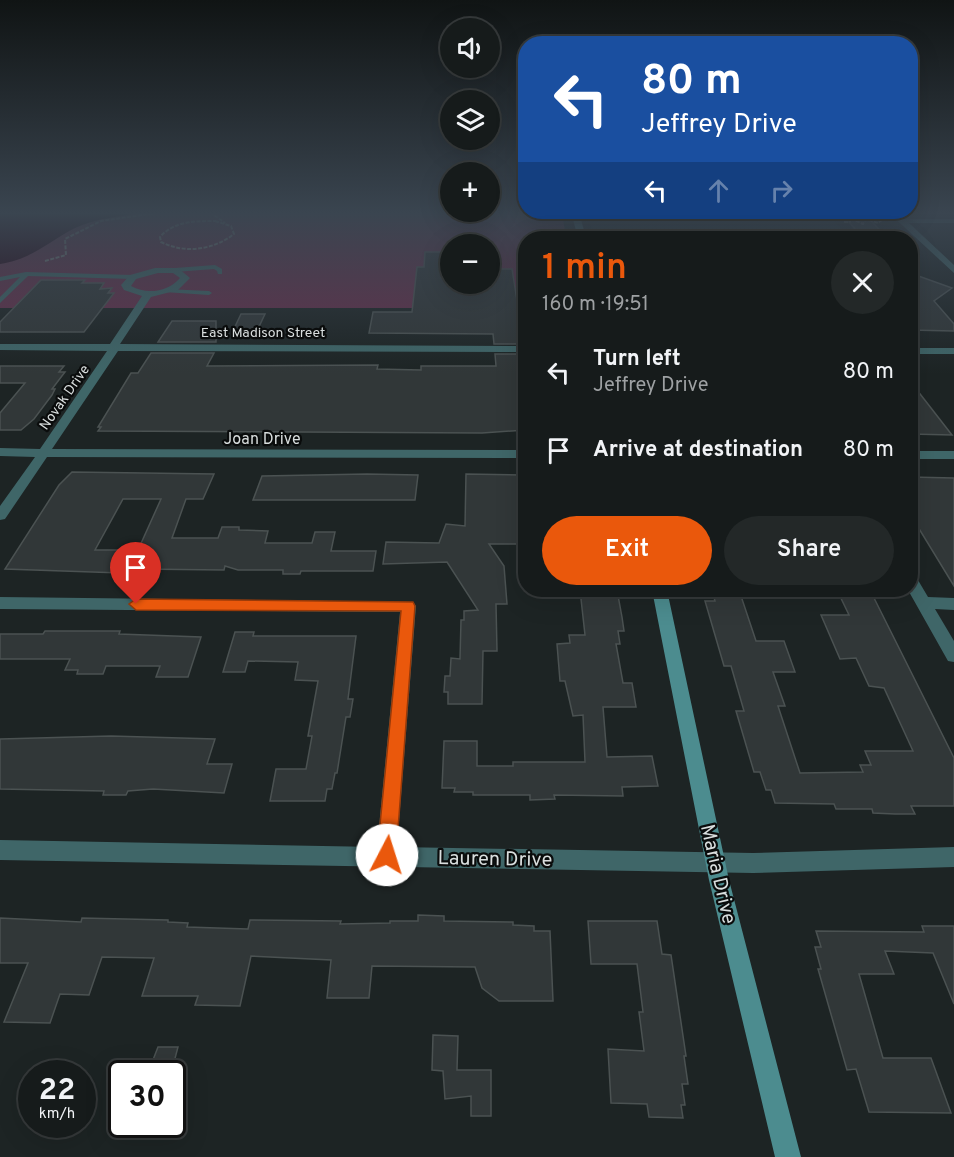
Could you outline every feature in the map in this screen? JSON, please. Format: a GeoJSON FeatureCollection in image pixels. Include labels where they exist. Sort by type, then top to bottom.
{"type":"FeatureCollection","features":[{"type":"Feature","properties":{"kind":"street"},"geometry":{"type":"LineString","coordinates":[[175,270],[184,275],[184,282],[166,291],[147,294],[128,288],[126,285],[133,277],[148,271],[175,270]]}},
{"type":"Feature","properties":{"kind":"street","name":"Novak Drive"},"geometry":{"type":"LineString","coordinates":[[0,516],[110,357],[147,294]]}},
{"type":"Feature","properties":{"kind":"street","name":"East Madison Street"},"geometry":{"type":"LineString","coordinates":[[0,347],[518,349]]}},
{"type":"Feature","properties":{"kind":"street"},"geometry":{"type":"LineString","coordinates":[[918,351],[954,351]]}},
{"type":"Feature","properties":{"kind":"street","name":"Joan Drive"},"geometry":{"type":"LineString","coordinates":[[0,452],[126,455],[518,454]]}},
{"type":"Feature","properties":{"kind":"street"},"geometry":{"type":"LineString","coordinates":[[918,454],[954,455]]}},
{"type":"Feature","properties":{"kind":"street"},"geometry":{"type":"LineString","coordinates":[[918,593],[954,656]]}},
{"type":"Feature","properties":{"kind":"street","name":"Maria Drive"},"geometry":{"type":"LineString","coordinates":[[660,597],[715,863],[788,1157]]}},
{"type":"Feature","properties":{"kind":"street"},"geometry":{"type":"LineString","coordinates":[[0,603],[408,606],[387,855]]}},
{"type":"Feature","properties":{"kind":"street"},"geometry":{"type":"LineString","coordinates":[[924,603],[954,604]]}},
{"type":"Feature","properties":{"kind":"street","name":"Lauren Drive"},"geometry":{"type":"LineString","coordinates":[[0,850],[387,855],[715,863],[954,856]]}},
{"type":"Feature","properties":{"kind":"lane"},"geometry":{"type":"LineString","coordinates":[[175,270],[215,267],[220,270],[220,273]]}},
{"type":"Feature","properties":{"kind":"lane"},"geometry":{"type":"LineString","coordinates":[[0,279],[26,274],[133,277]]}},
{"type":"Feature","properties":{"kind":"lane"},"geometry":{"type":"LineString","coordinates":[[0,301],[26,274]]}},
{"type":"Feature","properties":{"kind":"lane"},"geometry":{"type":"LineString","coordinates":[[166,291],[209,293]]}},
{"type":"Feature","properties":{"kind":"shaded area"},"geometry":{"type":"Polygon","coordinates":[[[0,266],[440,266],[440,294],[500,294],[500,266],[518,266],[518,308],[0,308],[0,266]]]}},
{"type":"Feature","properties":{"kind":"building"},"geometry":{"type":"Polygon","coordinates":[[[440,266],[440,294],[500,294],[500,269],[512,269],[518,306],[518,344],[494,344],[493,334],[369,333],[373,312],[412,312],[417,267],[440,266]]]}},
{"type":"Feature","properties":{"kind":"building"},"geometry":{"type":"Polygon","coordinates":[[[918,276],[952,288],[934,301],[954,324],[954,331],[918,330],[918,276]]]}},
{"type":"Feature","properties":{"kind":"building"},"geometry":{"type":"Polygon","coordinates":[[[41,280],[85,280],[82,283],[104,283],[100,289],[112,288],[108,293],[114,293],[84,332],[0,332],[0,322],[41,280]]]}},
{"type":"Feature","properties":{"kind":"building"},"geometry":{"type":"Polygon","coordinates":[[[241,314],[265,314],[256,333],[232,333],[241,314]]]}},
{"type":"Feature","properties":{"kind":"building"},"geometry":{"type":"Polygon","coordinates":[[[172,321],[216,321],[216,342],[158,342],[172,321]]]}},
{"type":"Feature","properties":{"kind":"building"},"geometry":{"type":"Polygon","coordinates":[[[151,353],[214,353],[207,366],[378,365],[377,369],[421,370],[421,366],[496,366],[495,354],[518,354],[518,430],[482,433],[98,431],[101,427],[98,427],[131,373],[138,373],[151,353]]]}},
{"type":"Feature","properties":{"kind":"building"},"geometry":{"type":"Polygon","coordinates":[[[0,366],[64,366],[59,372],[65,372],[52,389],[55,389],[52,395],[34,419],[21,430],[0,430],[0,413],[25,383],[0,383],[0,366]]]}},
{"type":"Feature","properties":{"kind":"building"},"geometry":{"type":"Polygon","coordinates":[[[918,391],[952,435],[918,434],[918,391]]]}},
{"type":"Feature","properties":{"kind":"building"},"geometry":{"type":"Polygon","coordinates":[[[72,472],[214,474],[203,499],[186,499],[172,538],[218,538],[222,527],[239,527],[239,530],[268,531],[265,543],[312,543],[315,532],[335,532],[331,551],[376,551],[373,571],[301,571],[300,574],[283,574],[283,570],[238,570],[225,566],[224,570],[122,569],[121,573],[5,569],[59,485],[72,472]],[[123,499],[95,550],[138,550],[161,499],[123,499]]]}},
{"type":"Feature","properties":{"kind":"building"},"geometry":{"type":"Polygon","coordinates":[[[466,474],[518,475],[518,544],[489,544],[504,566],[507,604],[496,604],[497,651],[483,651],[482,704],[448,704],[448,692],[444,692],[445,676],[450,676],[451,658],[460,659],[461,620],[464,620],[464,611],[478,610],[447,562],[383,564],[386,542],[439,543],[446,524],[465,526],[466,474]]]}},
{"type":"Feature","properties":{"kind":"building"},"geometry":{"type":"Polygon","coordinates":[[[418,475],[415,500],[253,500],[262,476],[418,475]]]}},
{"type":"Feature","properties":{"kind":"building"},"geometry":{"type":"Polygon","coordinates":[[[918,477],[954,478],[954,586],[918,527],[918,477]]]}},
{"type":"Feature","properties":{"kind":"building"},"geometry":{"type":"Polygon","coordinates":[[[581,597],[618,597],[624,631],[618,631],[620,644],[616,644],[623,683],[632,683],[636,707],[603,707],[607,757],[652,756],[658,786],[622,787],[623,796],[554,795],[555,799],[530,800],[530,795],[473,795],[473,792],[454,792],[455,788],[442,788],[444,741],[477,741],[477,766],[513,766],[513,762],[585,762],[583,715],[573,716],[565,681],[560,681],[557,644],[570,643],[569,635],[585,635],[581,597]]]}},
{"type":"Feature","properties":{"kind":"building"},"geometry":{"type":"Polygon","coordinates":[[[714,597],[741,597],[756,641],[784,641],[795,672],[773,672],[785,706],[778,706],[800,773],[863,772],[860,765],[871,765],[865,751],[913,751],[884,688],[869,686],[856,658],[840,659],[821,615],[849,615],[840,597],[874,597],[954,758],[954,806],[911,806],[915,814],[895,814],[873,813],[872,809],[836,809],[834,804],[775,803],[771,790],[766,790],[760,772],[754,772],[736,711],[744,711],[731,666],[724,666],[705,601],[715,601],[714,597]]]}},
{"type":"Feature","properties":{"kind":"building"},"geometry":{"type":"Polygon","coordinates":[[[45,631],[120,631],[119,634],[201,637],[188,677],[156,677],[160,666],[106,666],[103,674],[77,674],[78,670],[65,670],[70,659],[0,659],[0,634],[43,634],[45,631]]]}},
{"type":"Feature","properties":{"kind":"building"},"geometry":{"type":"Polygon","coordinates":[[[235,632],[254,632],[253,636],[356,636],[348,699],[353,699],[350,717],[346,717],[337,773],[335,773],[332,789],[327,789],[325,801],[270,801],[276,769],[306,769],[312,736],[308,736],[318,681],[295,680],[298,662],[248,661],[245,672],[223,672],[235,632]]]}},
{"type":"Feature","properties":{"kind":"building"},"geometry":{"type":"Polygon","coordinates":[[[111,736],[215,739],[207,764],[232,764],[224,793],[153,789],[128,791],[126,795],[103,795],[104,791],[0,789],[0,739],[111,736]]]}},
{"type":"Feature","properties":{"kind":"building"},"geometry":{"type":"Polygon","coordinates":[[[418,915],[444,916],[444,921],[513,922],[513,925],[534,926],[534,931],[550,931],[553,1001],[499,1001],[482,988],[475,967],[372,966],[369,998],[327,998],[331,960],[251,956],[240,1006],[195,1005],[198,996],[142,996],[154,958],[102,957],[89,995],[60,994],[50,1023],[4,1022],[28,963],[0,963],[0,918],[81,922],[82,918],[168,920],[168,922],[188,923],[187,927],[248,929],[250,920],[341,921],[340,924],[390,923],[390,921],[418,921],[418,915]]]}},
{"type":"Feature","properties":{"kind":"building"},"geometry":{"type":"Polygon","coordinates":[[[588,921],[657,921],[662,954],[671,955],[686,1056],[684,1056],[688,1084],[682,1084],[685,1105],[681,1105],[683,1118],[649,1117],[647,1104],[611,1103],[608,1049],[644,1051],[639,1012],[643,1012],[637,964],[591,964],[588,921]]]}},
{"type":"Feature","properties":{"kind":"building"},"geometry":{"type":"Polygon","coordinates":[[[922,926],[954,926],[954,1004],[933,953],[885,951],[894,974],[859,974],[883,1058],[931,1058],[951,1113],[869,1112],[856,1069],[847,1070],[818,969],[821,969],[815,947],[821,947],[816,931],[924,932],[922,926]]]}},
{"type":"Feature","properties":{"kind":"building"},"geometry":{"type":"Polygon","coordinates":[[[433,1035],[458,1036],[457,1070],[491,1070],[491,1116],[471,1116],[471,1096],[445,1099],[443,1071],[432,1070],[433,1035]]]}},
{"type":"Feature","properties":{"kind":"building"},"geometry":{"type":"Polygon","coordinates":[[[158,1047],[178,1047],[175,1060],[153,1060],[158,1047]]]}},
{"type":"Feature","properties":{"kind":"route"},"geometry":{"type":"LineString","coordinates":[[136,604],[408,606],[387,855]]}}]}
